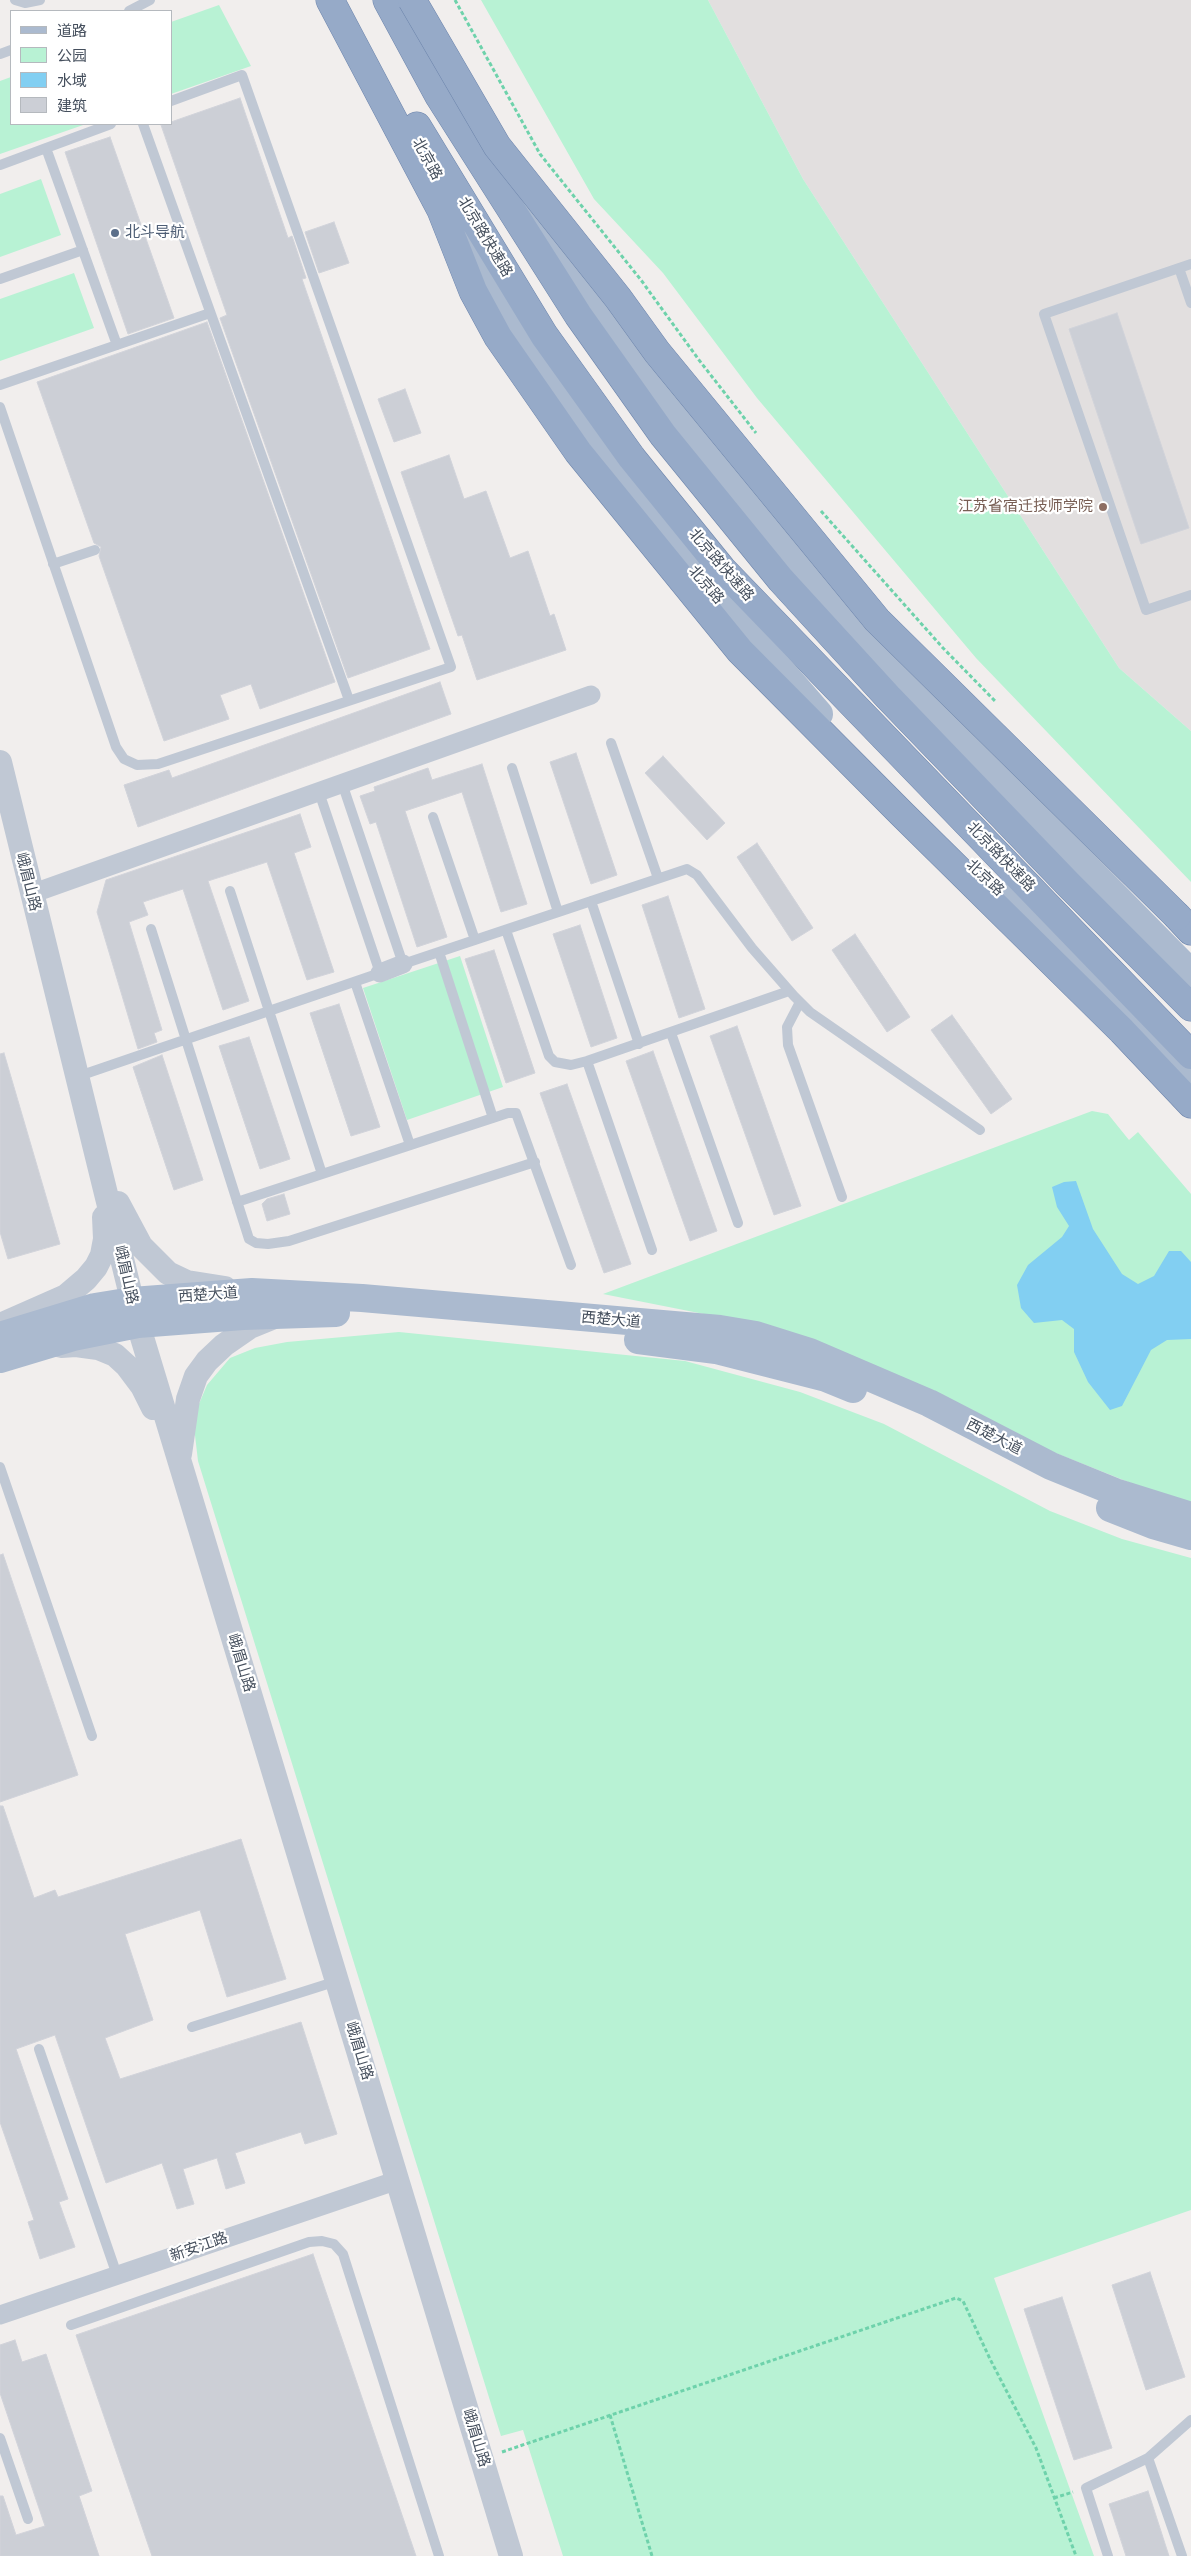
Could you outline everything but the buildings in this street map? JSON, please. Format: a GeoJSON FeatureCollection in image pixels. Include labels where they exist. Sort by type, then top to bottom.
{"type":"FeatureCollection","features":[{"type":"Feature","properties":{"kind":"highway"},"geometry":{"type":"LineString","coordinates":[[330,0],[424,175],[441,210],[473,291],[498,337],[578,452],[740,650],[901,813],[1122,1031],[1191,1104]]}},
{"type":"Feature","properties":{"kind":"highway","name":"北京路快速路"},"geometry":{"type":"LineString","coordinates":[[347,0],[410,112],[544,335],[632,458],[722,569],[1191,1055]]}},
{"type":"Feature","properties":{"kind":"highway","name":"北京路快速路"},"geometry":{"type":"LineString","coordinates":[[387,0],[450,113],[578,315],[663,435],[781,580],[881,690],[1068,884],[1191,1007]]}},
{"type":"Feature","properties":{"kind":"highway"},"geometry":{"type":"LineString","coordinates":[[412,0],[498,146],[618,298],[657,352],[878,620],[1184,924]]}},
{"type":"Feature","properties":{"kind":"main road","name":"北京路"},"geometry":{"type":"LineString","coordinates":[[339,0],[501,294],[578,415],[674,547],[816,712],[969,863],[1161,1044],[1191,1078]]}},
{"type":"Feature","properties":{"kind":"main road"},"geometry":{"type":"LineString","coordinates":[[418,0],[539,219],[632,360],[835,611],[1191,973]]}},
{"type":"Feature","properties":{"kind":"main road","name":"西楚大道"},"geometry":{"type":"LineString","coordinates":[[0,1359],[103,1330],[135,1312],[252,1292],[382,1300],[720,1329],[756,1335],[810,1352],[929,1403],[1051,1466],[1115,1492],[1191,1516]]}},
{"type":"Feature","properties":{"kind":"main road","name":"西楚大道"},"geometry":{"type":"LineString","coordinates":[[0,1336],[95,1307],[135,1312],[281,1315],[366,1314],[565,1330],[716,1350],[826,1378],[939,1424],[1068,1492],[1153,1525],[1191,1536]]}},
{"type":"Feature","properties":{"kind":"street"},"geometry":{"type":"LineString","coordinates":[[31,894],[591,695]]}},
{"type":"Feature","properties":{"kind":"street","name":"峨眉山路"},"geometry":{"type":"LineString","coordinates":[[0,762],[31,894],[79,1076],[135,1312],[512,2556]]}},
{"type":"Feature","properties":{"kind":"street"},"geometry":{"type":"LineString","coordinates":[[380,973],[404,964]]}},
{"type":"Feature","properties":{"kind":"street"},"geometry":{"type":"LineString","coordinates":[[102,1173],[141,1246],[168,1273],[187,1282],[252,1292]]}},
{"type":"Feature","properties":{"kind":"street"},"geometry":{"type":"LineString","coordinates":[[0,1325],[66,1296],[96,1267],[105,1239],[102,1173]]}},
{"type":"Feature","properties":{"kind":"street"},"geometry":{"type":"LineString","coordinates":[[180,1460],[188,1399],[196,1376],[224,1345],[250,1327],[281,1315]]}},
{"type":"Feature","properties":{"kind":"street"},"geometry":{"type":"LineString","coordinates":[[37,1348],[76,1345],[98,1348],[115,1355],[127,1366],[142,1386],[180,1460]]}},
{"type":"Feature","properties":{"kind":"street","name":"新安江路"},"geometry":{"type":"LineString","coordinates":[[0,2315],[398,2180]]}},
{"type":"Feature","properties":{"kind":"lane"},"geometry":{"type":"LineString","coordinates":[[15,0],[25,3],[40,0]]}},
{"type":"Feature","properties":{"kind":"lane"},"geometry":{"type":"LineString","coordinates":[[131,10],[150,0]]}},
{"type":"Feature","properties":{"kind":"lane"},"geometry":{"type":"LineString","coordinates":[[0,408],[116,747],[124,759],[137,765],[158,764],[451,667],[242,75],[172,101]]}},
{"type":"Feature","properties":{"kind":"lane"},"geometry":{"type":"LineString","coordinates":[[0,165],[108,125]]}},
{"type":"Feature","properties":{"kind":"lane"},"geometry":{"type":"LineString","coordinates":[[143,125],[210,313],[269,490],[350,700]]}},
{"type":"Feature","properties":{"kind":"lane"},"geometry":{"type":"LineString","coordinates":[[46,148],[117,345]]}},
{"type":"Feature","properties":{"kind":"lane"},"geometry":{"type":"LineString","coordinates":[[0,279],[83,250]]}},
{"type":"Feature","properties":{"kind":"lane"},"geometry":{"type":"LineString","coordinates":[[1191,264],[1044,314],[1146,610],[1191,595]]}},
{"type":"Feature","properties":{"kind":"lane"},"geometry":{"type":"LineString","coordinates":[[1179,268],[1191,303]]}},
{"type":"Feature","properties":{"kind":"lane"},"geometry":{"type":"LineString","coordinates":[[0,385],[210,313]]}},
{"type":"Feature","properties":{"kind":"lane"},"geometry":{"type":"LineString","coordinates":[[53,564],[95,550]]}},
{"type":"Feature","properties":{"kind":"lane"},"geometry":{"type":"LineString","coordinates":[[611,743],[658,878]]}},
{"type":"Feature","properties":{"kind":"lane"},"geometry":{"type":"LineString","coordinates":[[512,768],[558,912]]}},
{"type":"Feature","properties":{"kind":"lane"},"geometry":{"type":"LineString","coordinates":[[342,783],[404,964],[687,869],[697,875],[752,948],[800,1002],[980,1130]]}},
{"type":"Feature","properties":{"kind":"lane"},"geometry":{"type":"LineString","coordinates":[[79,1076],[380,973],[318,792]]}},
{"type":"Feature","properties":{"kind":"lane"},"geometry":{"type":"LineString","coordinates":[[433,817],[475,940]]}},
{"type":"Feature","properties":{"kind":"lane"},"geometry":{"type":"LineString","coordinates":[[230,891],[322,1174]]}},
{"type":"Feature","properties":{"kind":"lane"},"geometry":{"type":"LineString","coordinates":[[591,901],[640,1044]]}},
{"type":"Feature","properties":{"kind":"lane"},"geometry":{"type":"LineString","coordinates":[[151,929],[249,1239],[256,1243],[281,1242],[535,1162]]}},
{"type":"Feature","properties":{"kind":"lane"},"geometry":{"type":"LineString","coordinates":[[506,930],[548,1056],[555,1062],[571,1065],[587,1061],[789,991]]}},
{"type":"Feature","properties":{"kind":"lane"},"geometry":{"type":"LineString","coordinates":[[439,952],[493,1118]]}},
{"type":"Feature","properties":{"kind":"lane"},"geometry":{"type":"LineString","coordinates":[[355,982],[410,1145]]}},
{"type":"Feature","properties":{"kind":"lane"},"geometry":{"type":"LineString","coordinates":[[800,1002],[787,1027],[788,1045],[842,1197]]}},
{"type":"Feature","properties":{"kind":"lane"},"geometry":{"type":"LineString","coordinates":[[671,1032],[738,1223]]}},
{"type":"Feature","properties":{"kind":"lane"},"geometry":{"type":"LineString","coordinates":[[587,1061],[652,1250]]}},
{"type":"Feature","properties":{"kind":"lane"},"geometry":{"type":"LineString","coordinates":[[237,1202],[493,1118],[516,1113],[571,1265]]}},
{"type":"Feature","properties":{"kind":"lane"},"geometry":{"type":"LineString","coordinates":[[0,1467],[92,1736]]}},
{"type":"Feature","properties":{"kind":"lane"},"geometry":{"type":"LineString","coordinates":[[192,2027],[338,1981]]}},
{"type":"Feature","properties":{"kind":"lane"},"geometry":{"type":"LineString","coordinates":[[39,2049],[118,2275]]}},
{"type":"Feature","properties":{"kind":"lane"},"geometry":{"type":"LineString","coordinates":[[71,2325],[309,2242],[322,2240],[334,2244],[342,2254],[439,2556]]}},
{"type":"Feature","properties":{"kind":"lane"},"geometry":{"type":"LineString","coordinates":[[1108,2556],[1086,2488],[1148,2458],[1191,2420]]}},
{"type":"Feature","properties":{"kind":"lane"},"geometry":{"type":"LineString","coordinates":[[0,2438],[28,2518]]}},
{"type":"Feature","properties":{"kind":"lane"},"geometry":{"type":"LineString","coordinates":[[1148,2458],[1182,2556]]}},
{"type":"Feature","properties":{"kind":"path"},"geometry":{"type":"LineString","coordinates":[[455,0],[540,154],[641,280],[698,360],[757,434]]}},
{"type":"Feature","properties":{"kind":"path"},"geometry":{"type":"LineString","coordinates":[[818,509],[937,641],[998,704]]}},
{"type":"Feature","properties":{"kind":"path"},"geometry":{"type":"LineString","coordinates":[[482,2459],[956,2298],[963,2301],[990,2360],[1036,2448],[1076,2556]]}},
{"type":"Feature","properties":{"kind":"path"},"geometry":{"type":"LineString","coordinates":[[610,2415],[652,2556]]}},
{"type":"Feature","properties":{"kind":"path"},"geometry":{"type":"LineString","coordinates":[[1054,2498],[1086,2488]]}},
{"type":"Feature","properties":{"kind":"shaded area","name":"江苏省宿迁技师学院"},"geometry":{"type":"Polygon","coordinates":[[[708,0],[1191,0],[1191,731],[1119,668],[803,179],[708,0]]]}},
{"type":"Feature","properties":{"kind":"green space"},"geometry":{"type":"Polygon","coordinates":[[[481,0],[708,0],[803,179],[1119,668],[1191,731],[1191,882],[976,658],[757,398],[663,273],[594,199],[481,0]]]}},
{"type":"Feature","properties":{"kind":"green space"},"geometry":{"type":"Polygon","coordinates":[[[219,5],[251,66],[172,94],[172,22],[219,5]]]}},
{"type":"Feature","properties":{"kind":"green space"},"geometry":{"type":"Polygon","coordinates":[[[10,77],[10,125],[83,125],[0,154],[0,81],[10,77]]]}},
{"type":"Feature","properties":{"kind":"green space"},"geometry":{"type":"Polygon","coordinates":[[[41,179],[61,235],[0,257],[0,194],[41,179]]]}},
{"type":"Feature","properties":{"kind":"green space"},"geometry":{"type":"Polygon","coordinates":[[[74,273],[94,328],[0,361],[0,299],[74,273]]]}},
{"type":"Feature","properties":{"kind":"green space"},"geometry":{"type":"Polygon","coordinates":[[[460,956],[503,1087],[407,1120],[363,988],[460,956]]]}},
{"type":"Feature","properties":{"kind":"green space"},"geometry":{"type":"Polygon","coordinates":[[[1092,1111],[1108,1114],[1129,1140],[1138,1132],[1191,1194],[1191,1507],[709,1315],[603,1294],[1092,1111]]]}},
{"type":"Feature","properties":{"kind":"green space"},"geometry":{"type":"Polygon","coordinates":[[[399,1332],[685,1361],[800,1392],[884,1424],[1050,1511],[1122,1539],[1191,1558],[1191,2210],[994,2278],[1094,2556],[563,2556],[523,2430],[501,2436],[198,1461],[193,1418],[207,1385],[230,1358],[255,1348],[287,1342],[399,1332]]]}},
{"type":"Feature","properties":{"kind":"water"},"geometry":{"type":"Polygon","coordinates":[[[1076,1181],[1093,1229],[1122,1274],[1138,1284],[1154,1276],[1169,1251],[1181,1251],[1191,1262],[1191,1339],[1167,1340],[1151,1350],[1122,1406],[1110,1410],[1088,1382],[1074,1352],[1074,1329],[1062,1320],[1034,1323],[1021,1308],[1017,1285],[1028,1265],[1062,1237],[1069,1226],[1057,1207],[1052,1187],[1064,1182],[1076,1181]]]}},
{"type":"Feature","properties":{"kind":"place","name":"北斗导航"},"geometry":{"type":"Point","coordinates":[115,233]}},
{"type":"Feature","properties":{"kind":"place","name":"江苏省宿迁技师学院"},"geometry":{"type":"Point","coordinates":[1103,507]}}]}
